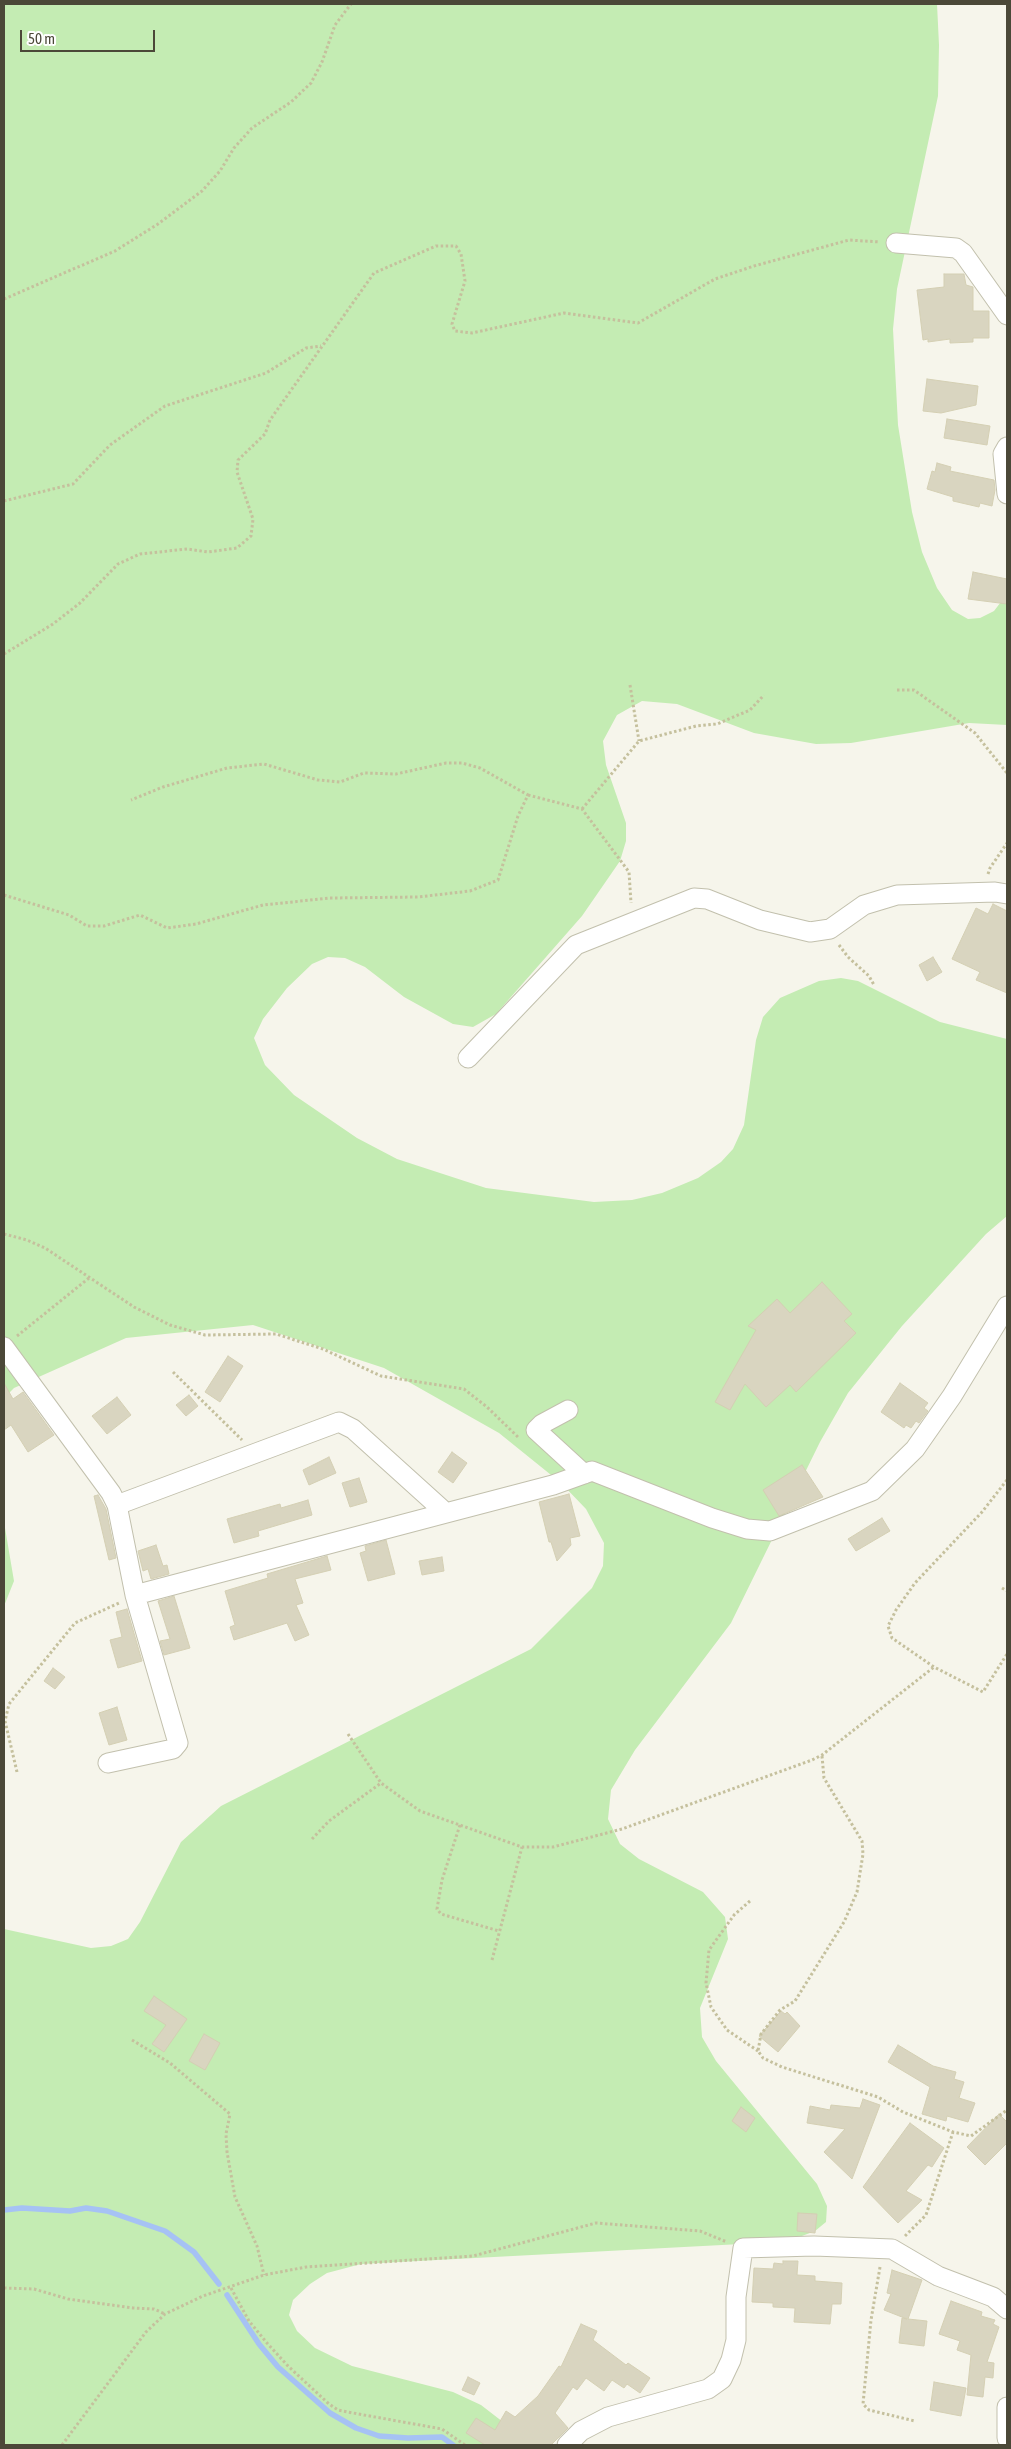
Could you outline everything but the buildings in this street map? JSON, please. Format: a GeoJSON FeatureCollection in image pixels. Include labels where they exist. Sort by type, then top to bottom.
{"type":"FeatureCollection","features":[{"type":"Feature","properties":{"kind":"street"},"geometry":{"type":"LineString","coordinates":[[896,243],[956,248],[963,253],[1007,316]]}},
{"type":"Feature","properties":{"kind":"street"},"geometry":{"type":"LineString","coordinates":[[1007,448],[1003,454],[1007,494]]}},
{"type":"Feature","properties":{"kind":"street"},"geometry":{"type":"LineString","coordinates":[[468,1058],[576,945],[694,898],[708,899],[760,920],[810,932],[830,929],[864,905],[897,895],[1007,894]]}},
{"type":"Feature","properties":{"kind":"street"},"geometry":{"type":"LineString","coordinates":[[135,1595],[553,1485],[592,1472],[747,1530],[770,1531],[872,1491],[915,1449],[952,1396],[1007,1306]]}},
{"type":"Feature","properties":{"kind":"street"},"geometry":{"type":"LineString","coordinates":[[4,1346],[111,1493],[117,1505],[135,1595],[178,1742],[172,1749],[108,1763]]}},
{"type":"Feature","properties":{"kind":"street"},"geometry":{"type":"LineString","coordinates":[[568,1410],[542,1424],[536,1430],[584,1474]]}},
{"type":"Feature","properties":{"kind":"street"},"geometry":{"type":"LineString","coordinates":[[117,1505],[339,1422],[352,1429],[446,1513]]}},
{"type":"Feature","properties":{"kind":"street"},"geometry":{"type":"LineString","coordinates":[[567,2445],[581,2432],[608,2417],[708,2389],[722,2379],[731,2360],[736,2340],[736,2297],[743,2248],[814,2246],[892,2249],[938,2276],[993,2298],[1007,2309]]}},
{"type":"Feature","properties":{"kind":"street"},"geometry":{"type":"LineString","coordinates":[[1007,2407],[1007,2438]]}},
{"type":"Feature","properties":{"kind":"path"},"geometry":{"type":"LineString","coordinates":[[4,299],[115,251],[158,224],[202,191],[220,172],[234,148],[252,128],[290,102],[311,83],[322,62],[335,25],[352,4]]}},
{"type":"Feature","properties":{"kind":"path"},"geometry":{"type":"LineString","coordinates":[[4,654],[53,624],[80,603],[118,564],[140,554],[187,549],[208,552],[237,548],[251,536],[253,519],[237,472],[238,460],[265,434],[270,420],[374,273],[436,246],[456,246],[461,254],[465,281],[452,324],[455,331],[472,333],[564,313],[638,323],[715,279],[754,266],[849,240],[896,243]]}},
{"type":"Feature","properties":{"kind":"path"},"geometry":{"type":"LineString","coordinates":[[4,501],[73,484],[110,445],[165,406],[266,373],[306,348],[322,346]]}},
{"type":"Feature","properties":{"kind":"path"},"geometry":{"type":"LineString","coordinates":[[630,685],[638,741]]}},
{"type":"Feature","properties":{"kind":"path"},"geometry":{"type":"LineString","coordinates":[[897,690],[914,690],[976,733],[1007,773]]}},
{"type":"Feature","properties":{"kind":"path"},"geometry":{"type":"LineString","coordinates":[[582,809],[638,741],[696,726],[717,724],[750,710],[764,695]]}},
{"type":"Feature","properties":{"kind":"path"},"geometry":{"type":"LineString","coordinates":[[131,800],[163,787],[227,768],[264,764],[318,780],[340,782],[364,773],[396,774],[446,763],[462,763],[480,768],[528,795],[582,809],[629,872],[634,921]]}},
{"type":"Feature","properties":{"kind":"path"},"geometry":{"type":"LineString","coordinates":[[4,895],[69,915],[87,926],[104,926],[140,916],[167,928],[196,924],[262,905],[330,898],[418,897],[470,891],[498,880],[518,816],[528,795]]}},
{"type":"Feature","properties":{"kind":"path"},"geometry":{"type":"LineString","coordinates":[[985,893],[984,884],[990,868],[1007,843]]}},
{"type":"Feature","properties":{"kind":"path"},"geometry":{"type":"LineString","coordinates":[[830,929],[848,957],[869,976],[874,985]]}},
{"type":"Feature","properties":{"kind":"path"},"geometry":{"type":"LineString","coordinates":[[4,1234],[27,1240],[45,1248],[134,1307],[170,1325],[205,1335],[276,1334],[323,1349],[381,1376],[464,1389],[520,1439]]}},
{"type":"Feature","properties":{"kind":"path"},"geometry":{"type":"LineString","coordinates":[[4,1346],[89,1278]]}},
{"type":"Feature","properties":{"kind":"path"},"geometry":{"type":"LineString","coordinates":[[174,1372],[256,1454]]}},
{"type":"Feature","properties":{"kind":"path"},"geometry":{"type":"LineString","coordinates":[[1007,1480],[982,1512],[915,1583],[896,1610],[888,1626],[892,1638],[934,1667],[983,1692],[1007,1654]]}},
{"type":"Feature","properties":{"kind":"path"},"geometry":{"type":"LineString","coordinates":[[1002,1588],[1007,1591]]}},
{"type":"Feature","properties":{"kind":"path"},"geometry":{"type":"LineString","coordinates":[[17,1772],[5,1720],[9,1704],[75,1623],[135,1595]]}},
{"type":"Feature","properties":{"kind":"path"},"geometry":{"type":"LineString","coordinates":[[348,1734],[381,1783],[420,1810],[522,1847],[553,1847],[622,1829],[822,1755],[934,1667]]}},
{"type":"Feature","properties":{"kind":"path"},"geometry":{"type":"LineString","coordinates":[[758,2051],[761,2034],[780,2010],[795,2001],[844,1922],[857,1892],[863,1854],[862,1841],[824,1778],[822,1755]]}},
{"type":"Feature","properties":{"kind":"path"},"geometry":{"type":"LineString","coordinates":[[312,1839],[329,1821],[381,1783]]}},
{"type":"Feature","properties":{"kind":"path"},"geometry":{"type":"LineString","coordinates":[[460,1825],[442,1880],[438,1909],[441,1914],[500,1931]]}},
{"type":"Feature","properties":{"kind":"path"},"geometry":{"type":"LineString","coordinates":[[492,1960],[522,1847]]}},
{"type":"Feature","properties":{"kind":"path"},"geometry":{"type":"LineString","coordinates":[[750,1900],[734,1915],[710,1950],[706,1983],[711,2007],[727,2030],[758,2051],[763,2058],[782,2068],[878,2097],[903,2112],[953,2132],[971,2136],[1007,2110]]}},
{"type":"Feature","properties":{"kind":"path"},"geometry":{"type":"LineString","coordinates":[[132,2040],[170,2063],[230,2114],[226,2134],[227,2152],[235,2197],[257,2246],[264,2275]]}},
{"type":"Feature","properties":{"kind":"path"},"geometry":{"type":"LineString","coordinates":[[914,2421],[869,2410],[863,2404],[871,2320],[881,2259],[926,2215],[953,2132]]}},
{"type":"Feature","properties":{"kind":"path"},"geometry":{"type":"LineString","coordinates":[[62,2445],[146,2332],[166,2314],[203,2296],[231,2288],[264,2275],[306,2267],[473,2256],[596,2223],[700,2231],[743,2248]]}},
{"type":"Feature","properties":{"kind":"path"},"geometry":{"type":"LineString","coordinates":[[4,2288],[34,2290],[68,2299],[154,2309],[166,2314]]}},
{"type":"Feature","properties":{"kind":"path"},"geometry":{"type":"LineString","coordinates":[[231,2288],[249,2321],[267,2343],[288,2366],[329,2404],[338,2410],[442,2429],[466,2445]]}},
{"type":"Feature","properties":{"kind":"green space"},"geometry":{"type":"Polygon","coordinates":[[[4,4],[937,4],[939,45],[938,96],[897,289],[893,329],[898,425],[912,512],[922,552],[937,588],[952,610],[968,619],[980,618],[994,611],[1007,594],[1007,725],[969,723],[851,743],[816,744],[754,733],[677,704],[642,701],[617,715],[603,741],[606,765],[626,823],[626,841],[620,861],[582,916],[496,1014],[473,1027],[453,1024],[404,997],[365,967],[345,958],[328,957],[312,964],[287,988],[263,1019],[254,1038],[265,1065],[294,1095],[357,1138],[397,1159],[486,1188],[594,1202],[632,1200],[662,1193],[698,1178],[721,1162],[733,1149],[744,1125],[756,1040],[763,1017],[780,998],[819,981],[841,978],[858,981],[940,1022],[1007,1039],[1007,1216],[986,1234],[902,1326],[848,1393],[820,1442],[731,1623],[635,1750],[611,1790],[608,1819],[620,1844],[639,1859],[703,1892],[725,1917],[728,1939],[700,2008],[702,2037],[716,2061],[817,2184],[827,2206],[826,2222],[815,2231],[802,2236],[741,2244],[361,2264],[327,2273],[310,2284],[293,2300],[289,2315],[297,2331],[315,2348],[352,2366],[453,2392],[481,2405],[503,2422],[511,2438],[510,2445],[4,2445],[4,1929],[91,1948],[111,1946],[128,1939],[140,1922],[181,1842],[221,1806],[531,1649],[592,1588],[603,1566],[604,1543],[586,1509],[561,1483],[499,1433],[384,1368],[253,1325],[126,1338],[14,1388],[4,1398],[4,4]]]}},
{"type":"Feature","properties":{"kind":"green space"},"geometry":{"type":"Polygon","coordinates":[[[4,1522],[14,1581],[4,1606],[4,1522]]]}},
{"type":"Feature","properties":{"kind":"waterway"},"geometry":{"type":"LineString","coordinates":[[4,2210],[22,2208],[70,2211],[86,2208],[107,2211],[165,2231],[194,2252],[219,2284]]}},
{"type":"Feature","properties":{"kind":"waterway"},"geometry":{"type":"LineString","coordinates":[[227,2295],[259,2344],[278,2367],[330,2413],[356,2428],[379,2436],[408,2438],[442,2437],[453,2445]]}}]}
